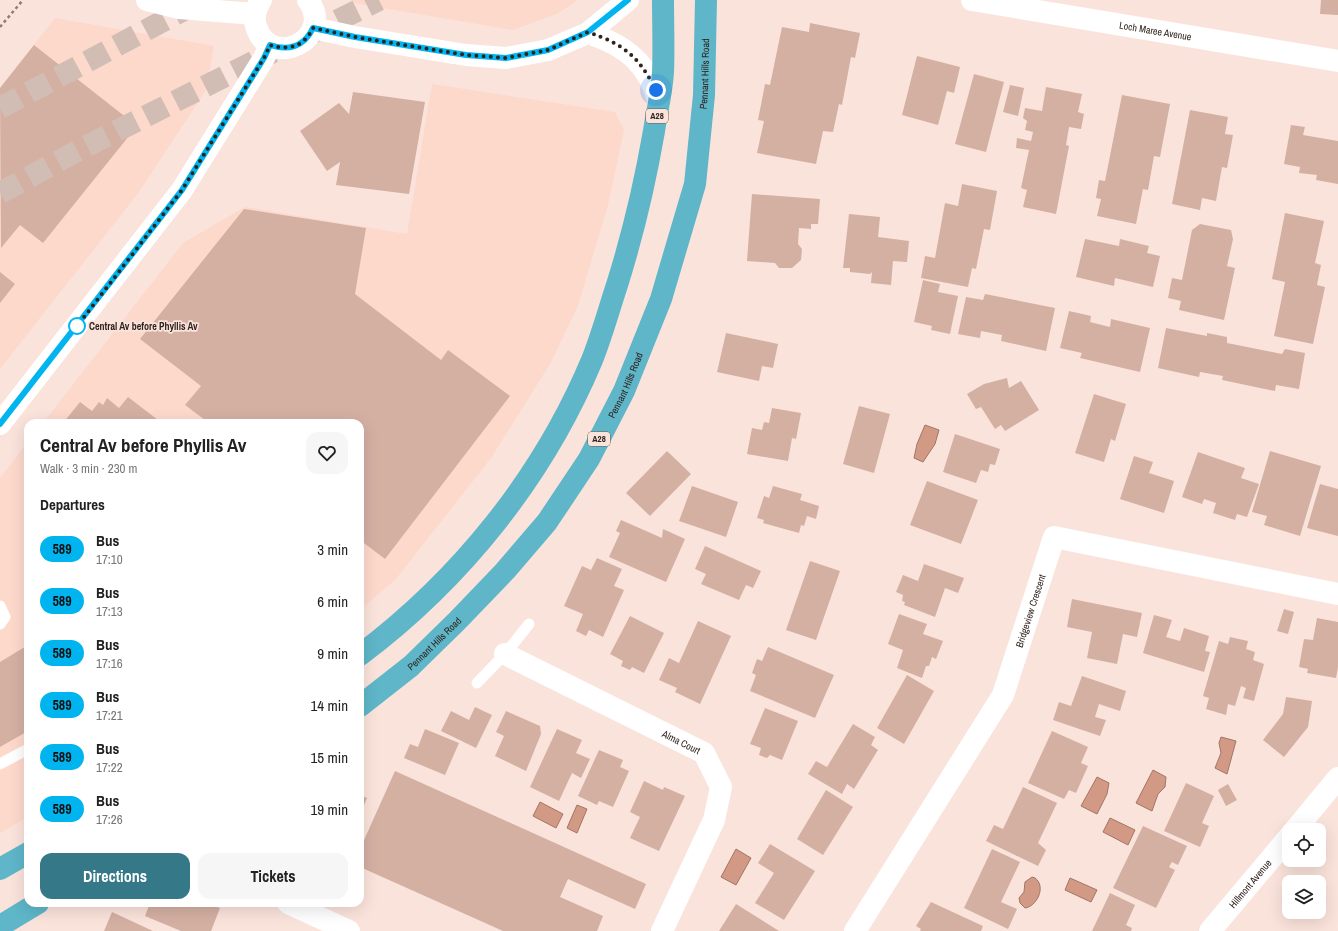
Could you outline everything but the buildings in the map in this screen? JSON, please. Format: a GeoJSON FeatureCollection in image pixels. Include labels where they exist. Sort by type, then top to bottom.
{"type":"FeatureCollection","features":[{"type":"Feature","properties":{"kind":"highway","name":"A28"},"geometry":{"type":"LineString","coordinates":[[364,652],[424,602],[471,554],[504,512],[537,463],[568,411],[592,358],[626,257],[647,176],[663,72],[663,0]]}},
{"type":"Feature","properties":{"kind":"highway","name":"Pennant Hills Road"},"geometry":{"type":"LineString","coordinates":[[364,703],[411,666],[447,631],[506,571],[547,522],[589,459],[624,391],[661,299],[695,184],[704,95],[706,0]]}},
{"type":"Feature","properties":{"kind":"highway"},"geometry":{"type":"LineString","coordinates":[[0,869],[24,856]]}},
{"type":"Feature","properties":{"kind":"highway"},"geometry":{"type":"LineString","coordinates":[[0,926],[31,907]]}},
{"type":"Feature","properties":{"kind":"street"},"geometry":{"type":"LineString","coordinates":[[147,0],[179,8],[258,7],[258,32],[270,45],[287,48],[295,47],[309,36],[313,28],[315,20],[310,1]]}},
{"type":"Feature","properties":{"kind":"street"},"geometry":{"type":"LineString","coordinates":[[313,28],[355,37],[466,55],[506,58],[548,50],[588,32],[628,0]]}},
{"type":"Feature","properties":{"kind":"street","name":"Loch Maree Avenue"},"geometry":{"type":"LineString","coordinates":[[972,0],[1338,61]]}},
{"type":"Feature","properties":{"kind":"street"},"geometry":{"type":"LineString","coordinates":[[588,32],[610,40],[632,55],[645,69],[656,90],[659,104]]}},
{"type":"Feature","properties":{"kind":"street"},"geometry":{"type":"LineString","coordinates":[[0,424],[182,190],[264,58],[270,45]]}},
{"type":"Feature","properties":{"kind":"street","name":"Bridgeview Crescent"},"geometry":{"type":"LineString","coordinates":[[855,931],[1003,695],[1054,537],[1338,594]]}},
{"type":"Feature","properties":{"kind":"street","name":"Alma Court"},"geometry":{"type":"LineString","coordinates":[[506,654],[704,753],[721,787],[714,820],[662,931]]}},
{"type":"Feature","properties":{"kind":"street"},"geometry":{"type":"LineString","coordinates":[[1301,823],[1338,778]]}},
{"type":"Feature","properties":{"kind":"street","name":"Hillmont Avenue"},"geometry":{"type":"LineString","coordinates":[[1210,931],[1282,845]]}},
{"type":"Feature","properties":{"kind":"street"},"geometry":{"type":"LineString","coordinates":[[297,907],[349,931]]}},
{"type":"Feature","properties":{"kind":"lane"},"geometry":{"type":"LineString","coordinates":[[0,606],[5,617],[0,624]]}},
{"type":"Feature","properties":{"kind":"lane"},"geometry":{"type":"LineString","coordinates":[[477,683],[506,654],[529,624]]}},
{"type":"Feature","properties":{"kind":"lane"},"geometry":{"type":"LineString","coordinates":[[0,764],[24,751]]}},
{"type":"Feature","properties":{"kind":"path"},"geometry":{"type":"LineString","coordinates":[[0,27],[23,0]]}},
{"type":"Feature","properties":{"kind":"shaded area"},"geometry":{"type":"Polygon","coordinates":[[[351,0],[578,0],[557,14],[513,30],[353,3],[351,0]]]}},
{"type":"Feature","properties":{"kind":"shaded area"},"geometry":{"type":"Polygon","coordinates":[[[55,18],[214,46],[206,90],[139,192],[0,369],[0,88],[55,18]]]}},
{"type":"Feature","properties":{"kind":"shaded area"},"geometry":{"type":"Polygon","coordinates":[[[432,84],[615,112],[624,130],[608,205],[578,306],[550,364],[491,458],[396,579],[364,607],[364,419],[46,419],[183,243],[245,207],[407,234],[432,84]]]}},
{"type":"Feature","properties":{"kind":"shaded area"},"geometry":{"type":"Polygon","coordinates":[[[925,425],[939,430],[935,444],[923,462],[914,458],[917,444],[925,425]]]}},
{"type":"Feature","properties":{"kind":"shaded area"},"geometry":{"type":"Polygon","coordinates":[[[24,447],[24,819],[0,833],[0,478],[24,447]]]}},
{"type":"Feature","properties":{"kind":"shaded area"},"geometry":{"type":"Polygon","coordinates":[[[1221,737],[1236,741],[1227,774],[1215,768],[1221,753],[1219,743],[1221,737]]]}},
{"type":"Feature","properties":{"kind":"shaded area"},"geometry":{"type":"Polygon","coordinates":[[[1153,770],[1166,777],[1165,787],[1158,794],[1152,811],[1136,803],[1153,770]]]}},
{"type":"Feature","properties":{"kind":"shaded area"},"geometry":{"type":"Polygon","coordinates":[[[1097,777],[1109,783],[1107,794],[1097,814],[1081,806],[1097,777]]]}},
{"type":"Feature","properties":{"kind":"shaded area"},"geometry":{"type":"Polygon","coordinates":[[[540,802],[563,814],[556,828],[533,816],[540,802]]]}},
{"type":"Feature","properties":{"kind":"shaded area"},"geometry":{"type":"Polygon","coordinates":[[[577,805],[587,809],[577,833],[567,828],[577,805]]]}},
{"type":"Feature","properties":{"kind":"shaded area"},"geometry":{"type":"Polygon","coordinates":[[[1110,818],[1135,830],[1128,845],[1103,832],[1110,818]]]}},
{"type":"Feature","properties":{"kind":"shaded area"},"geometry":{"type":"Polygon","coordinates":[[[736,849],[751,858],[736,885],[721,877],[736,849]]]}},
{"type":"Feature","properties":{"kind":"shaded area"},"geometry":{"type":"Polygon","coordinates":[[[1032,877],[1035,878],[1040,886],[1039,896],[1033,904],[1025,908],[1020,903],[1019,898],[1024,892],[1025,882],[1032,877]]]}},
{"type":"Feature","properties":{"kind":"shaded area"},"geometry":{"type":"Polygon","coordinates":[[[1070,878],[1097,890],[1091,902],[1065,890],[1070,878]]]}},
{"type":"Feature","properties":{"kind":"tunnel"},"geometry":{"type":"LineString","coordinates":[[308,35],[379,0]]}},
{"type":"Feature","properties":{"kind":"tunnel"},"geometry":{"type":"LineString","coordinates":[[0,108],[197,3]]}},
{"type":"Feature","properties":{"kind":"tunnel"},"geometry":{"type":"LineString","coordinates":[[0,193],[79,150],[273,52]]}},
{"type":"Feature","properties":{"kind":"bus line","name":"589"},"geometry":{"type":"LineString","coordinates":[[0,424],[182,190],[264,58],[270,45],[278,48],[295,47],[309,36],[313,28],[355,37],[466,55],[506,58],[548,50],[588,32],[628,0]]}},
{"type":"Feature","properties":{"kind":"place","name":"Central Av before Phyllis Av"},"geometry":{"type":"Point","coordinates":[77,326]}},
{"type":"Feature","properties":{"kind":"route"},"geometry":{"type":"LineString","coordinates":[[77,326],[74,330],[182,190],[264,58],[270,45],[278,48],[295,47],[309,36],[313,28],[355,37],[466,55],[506,58],[548,50],[588,32],[618,44],[632,55],[645,69],[656,90]]}}]}
